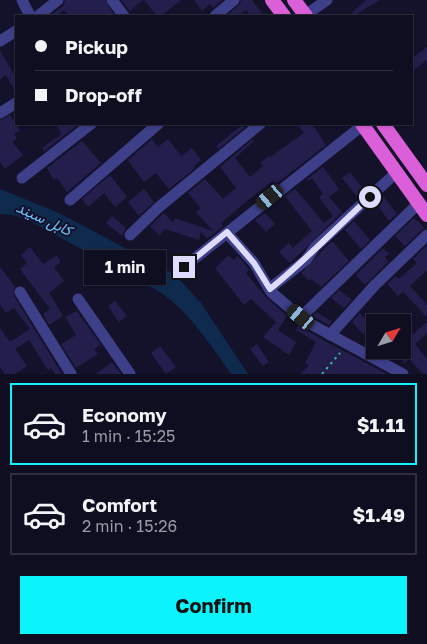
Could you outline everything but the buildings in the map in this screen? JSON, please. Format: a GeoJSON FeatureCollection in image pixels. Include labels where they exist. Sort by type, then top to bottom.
{"type":"FeatureCollection","features":[{"type":"Feature","properties":{"kind":"highway"},"geometry":{"type":"LineString","coordinates":[[272,0],[283,15]]}},
{"type":"Feature","properties":{"kind":"highway"},"geometry":{"type":"LineString","coordinates":[[294,0],[304,15]]}},
{"type":"Feature","properties":{"kind":"highway"},"geometry":{"type":"LineString","coordinates":[[363,125],[427,215]]}},
{"type":"Feature","properties":{"kind":"highway"},"geometry":{"type":"LineString","coordinates":[[384,125],[427,185]]}},
{"type":"Feature","properties":{"kind":"street"},"geometry":{"type":"LineString","coordinates":[[22,0],[30,15]]}},
{"type":"Feature","properties":{"kind":"street"},"geometry":{"type":"LineString","coordinates":[[39,15],[58,0]]}},
{"type":"Feature","properties":{"kind":"street"},"geometry":{"type":"LineString","coordinates":[[112,0],[123,15]]}},
{"type":"Feature","properties":{"kind":"street"},"geometry":{"type":"LineString","coordinates":[[216,15],[234,0]]}},
{"type":"Feature","properties":{"kind":"street"},"geometry":{"type":"LineString","coordinates":[[306,15],[327,0]]}},
{"type":"Feature","properties":{"kind":"street"},"geometry":{"type":"LineString","coordinates":[[0,42],[15,32]]}},
{"type":"Feature","properties":{"kind":"street"},"geometry":{"type":"LineString","coordinates":[[0,113],[15,104]]}},
{"type":"Feature","properties":{"kind":"street"},"geometry":{"type":"LineString","coordinates":[[22,178],[89,125]]}},
{"type":"Feature","properties":{"kind":"street"},"geometry":{"type":"LineString","coordinates":[[70,200],[157,125]]}},
{"type":"Feature","properties":{"kind":"street"},"geometry":{"type":"LineString","coordinates":[[130,235],[159,207],[259,125]]}},
{"type":"Feature","properties":{"kind":"street"},"geometry":{"type":"LineString","coordinates":[[184,267],[361,125]]}},
{"type":"Feature","properties":{"kind":"street"},"geometry":{"type":"LineString","coordinates":[[270,289],[306,260],[315,247],[397,172]]}},
{"type":"Feature","properties":{"kind":"street"},"geometry":{"type":"LineString","coordinates":[[301,317],[419,203]]}},
{"type":"Feature","properties":{"kind":"street"},"geometry":{"type":"LineString","coordinates":[[227,232],[254,263],[270,289],[301,317],[330,335],[403,374]]}},
{"type":"Feature","properties":{"kind":"street"},"geometry":{"type":"LineString","coordinates":[[330,335],[375,285],[427,235]]}},
{"type":"Feature","properties":{"kind":"street"},"geometry":{"type":"LineString","coordinates":[[20,292],[71,374]]}},
{"type":"Feature","properties":{"kind":"street"},"geometry":{"type":"LineString","coordinates":[[78,300],[130,374]]}},
{"type":"Feature","properties":{"kind":"path"},"geometry":{"type":"LineString","coordinates":[[322,374],[348,344]]}},
{"type":"Feature","properties":{"kind":"water","name":"کابل سيند"},"geometry":{"type":"Polygon","coordinates":[[[0,189],[59,213],[174,274],[201,303],[248,374],[231,374],[190,319],[160,292],[30,221],[14,215],[0,214],[0,189]]]}},
{"type":"Feature","properties":{"kind":"route"},"geometry":{"type":"LineString","coordinates":[[184,267],[227,232],[254,263],[270,289],[306,260],[315,247],[370,197]]}}]}
